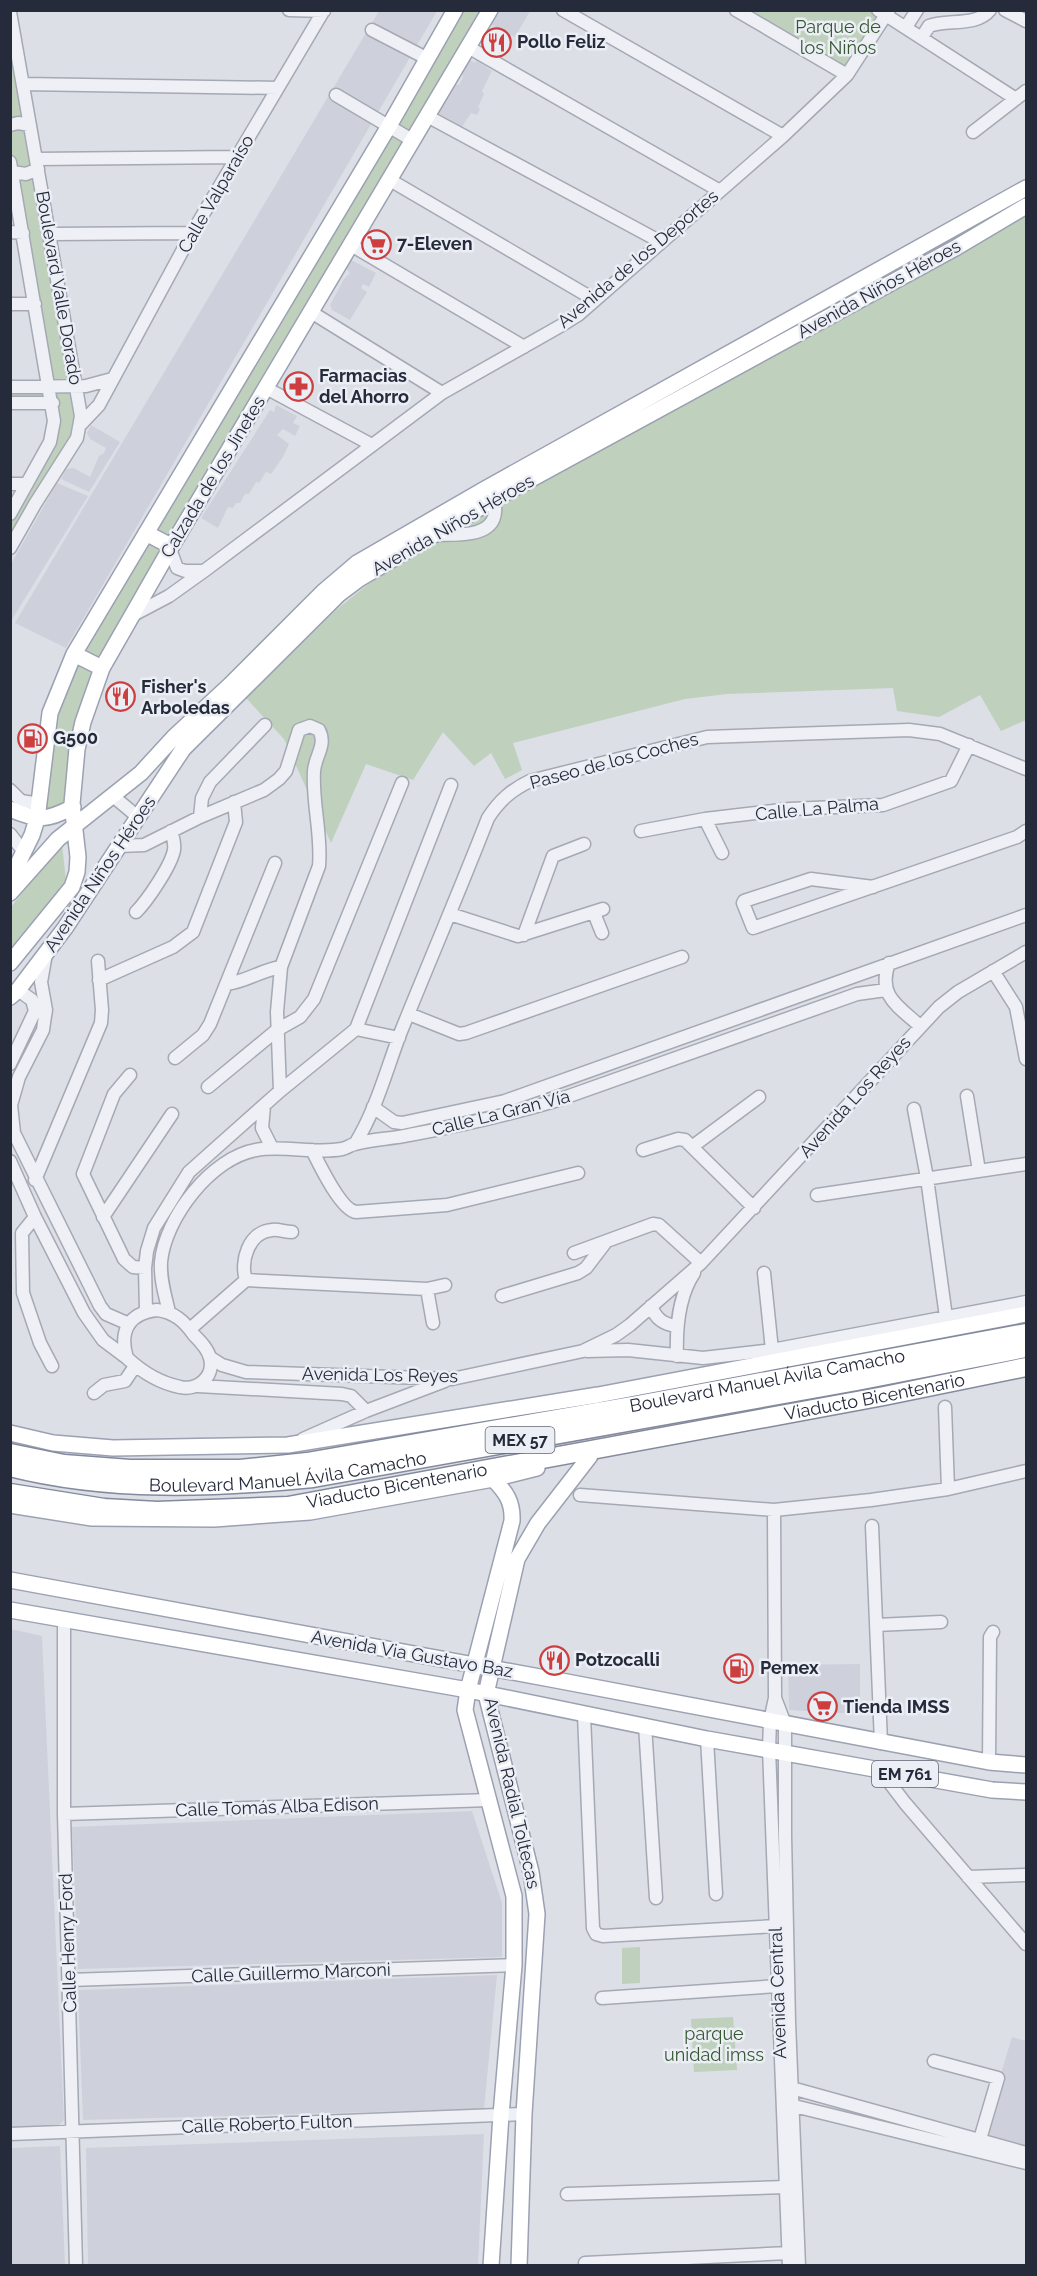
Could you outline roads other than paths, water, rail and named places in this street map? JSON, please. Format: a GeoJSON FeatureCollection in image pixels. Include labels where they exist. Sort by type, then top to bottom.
{"type":"FeatureCollection","features":[{"type":"Feature","properties":{"kind":"highway","name":"Boulevard Manuel Ávila Camacho"},"geometry":{"type":"LineString","coordinates":[[10,1453],[64,1464],[130,1469],[240,1468],[307,1462],[637,1405],[1026,1333]]}},
{"type":"Feature","properties":{"kind":"highway","name":"Boulevard Manuel Ávila Camacho"},"geometry":{"type":"LineString","coordinates":[[10,1467],[99,1482],[173,1486],[246,1485],[313,1478],[857,1381],[1026,1348]]}},
{"type":"Feature","properties":{"kind":"highway","name":"Viaducto Bicentenario"},"geometry":{"type":"LineString","coordinates":[[10,1493],[104,1508],[157,1511],[288,1506],[884,1396],[1026,1367]]}},
{"type":"Feature","properties":{"kind":"main road","name":"Calzada de los Jinetes"},"geometry":{"type":"LineString","coordinates":[[10,880],[24,852],[38,812],[50,713],[74,654],[389,126],[455,10]]}},
{"type":"Feature","properties":{"kind":"main road","name":"Calzada de los Jinetes"},"geometry":{"type":"LineString","coordinates":[[10,963],[72,887],[77,872],[78,857],[73,807],[77,749],[83,722],[102,668],[170,549],[490,10]]}},
{"type":"Feature","properties":{"kind":"main road","name":"Avenida Niños Héroes"},"geometry":{"type":"LineString","coordinates":[[14,993],[46,954],[183,749],[339,594],[359,579],[434,535],[489,494],[1026,188]]}},
{"type":"Feature","properties":{"kind":"main road","name":"Avenida Niños Héroes"},"geometry":{"type":"LineString","coordinates":[[10,892],[74,825],[114,796],[141,772],[323,592],[357,563],[957,247],[1026,206]]}},
{"type":"Feature","properties":{"kind":"main road"},"geometry":{"type":"LineString","coordinates":[[146,533],[165,543],[170,549]]}},
{"type":"Feature","properties":{"kind":"main road"},"geometry":{"type":"LineString","coordinates":[[74,654],[102,668]]}},
{"type":"Feature","properties":{"kind":"main road"},"geometry":{"type":"LineString","coordinates":[[10,809],[38,812],[53,818],[73,807]]}},
{"type":"Feature","properties":{"kind":"main road","name":"Boulevard Manuel Ávila Camacho"},"geometry":{"type":"LineString","coordinates":[[10,1433],[53,1443],[113,1448],[288,1445],[598,1395],[1026,1314]]}},
{"type":"Feature","properties":{"kind":"main road","name":"Boulevard Manuel Ávila Camacho"},"geometry":{"type":"LineString","coordinates":[[10,1505],[92,1518],[214,1519],[310,1512],[493,1479],[590,1456],[1026,1374]]}},
{"type":"Feature","properties":{"kind":"main road","name":"Avenida Radial Toltecas"},"geometry":{"type":"LineString","coordinates":[[519,2265],[524,2114],[537,1914],[535,1892],[486,1694],[517,1559],[538,1523],[590,1456]]}},
{"type":"Feature","properties":{"kind":"main road","name":"Avenida Radial Toltecas"},"geometry":{"type":"LineString","coordinates":[[491,2265],[514,1965],[514,1896],[466,1717],[466,1700],[512,1521],[513,1510],[509,1498],[493,1479]]}},
{"type":"Feature","properties":{"kind":"main road","name":"Avenida Via Gustavo Baz"},"geometry":{"type":"LineString","coordinates":[[10,1581],[881,1743],[989,1762],[1026,1765]]}},
{"type":"Feature","properties":{"kind":"main road","name":"Avenida Via Gustavo Baz"},"geometry":{"type":"LineString","coordinates":[[10,1610],[468,1690],[707,1739],[880,1770],[992,1790],[1026,1792]]}},
{"type":"Feature","properties":{"kind":"street"},"geometry":{"type":"LineString","coordinates":[[288,10],[324,11]]}},
{"type":"Feature","properties":{"kind":"street"},"geometry":{"type":"LineString","coordinates":[[563,10],[783,136]]}},
{"type":"Feature","properties":{"kind":"street"},"geometry":{"type":"LineString","coordinates":[[736,10],[847,75]]}},
{"type":"Feature","properties":{"kind":"street"},"geometry":{"type":"LineString","coordinates":[[906,27],[917,10]]}},
{"type":"Feature","properties":{"kind":"street"},"geometry":{"type":"LineString","coordinates":[[922,37],[929,26],[971,21],[983,17],[990,10]]}},
{"type":"Feature","properties":{"kind":"street"},"geometry":{"type":"LineString","coordinates":[[1005,10],[1026,21]]}},
{"type":"Feature","properties":{"kind":"street","name":"Calle Valparaíso"},"geometry":{"type":"LineString","coordinates":[[81,424],[99,405],[192,233],[324,11]]}},
{"type":"Feature","properties":{"kind":"street","name":"Boulevard Valle Dorado"},"geometry":{"type":"LineString","coordinates":[[10,12],[81,424],[69,453],[35,504],[10,548]]}},
{"type":"Feature","properties":{"kind":"street"},"geometry":{"type":"LineString","coordinates":[[885,12],[1016,99]]}},
{"type":"Feature","properties":{"kind":"street","name":"Avenida de los Deportes"},"geometry":{"type":"LineString","coordinates":[[132,615],[169,596],[204,571],[442,393],[562,326],[595,300],[783,136],[847,75],[885,12]]}},
{"type":"Feature","properties":{"kind":"street"},"geometry":{"type":"LineString","coordinates":[[372,30],[428,59]]}},
{"type":"Feature","properties":{"kind":"street"},"geometry":{"type":"LineString","coordinates":[[468,47],[720,191]]}},
{"type":"Feature","properties":{"kind":"street"},"geometry":{"type":"LineString","coordinates":[[23,84],[278,88]]}},
{"type":"Feature","properties":{"kind":"street"},"geometry":{"type":"LineString","coordinates":[[973,132],[1026,91]]}},
{"type":"Feature","properties":{"kind":"street"},"geometry":{"type":"LineString","coordinates":[[336,95],[412,140]]}},
{"type":"Feature","properties":{"kind":"street"},"geometry":{"type":"LineString","coordinates":[[428,116],[662,242]]}},
{"type":"Feature","properties":{"kind":"street"},"geometry":{"type":"LineString","coordinates":[[10,125],[18,123],[30,125]]}},
{"type":"Feature","properties":{"kind":"street"},"geometry":{"type":"LineString","coordinates":[[11,167],[26,174],[37,164],[237,157]]}},
{"type":"Feature","properties":{"kind":"street","name":"Boulevard Valle Dorado"},"geometry":{"type":"LineString","coordinates":[[10,514],[50,442],[54,421],[35,304],[17,232],[11,167]]}},
{"type":"Feature","properties":{"kind":"street"},"geometry":{"type":"LineString","coordinates":[[390,180],[595,300]]}},
{"type":"Feature","properties":{"kind":"street"},"geometry":{"type":"LineString","coordinates":[[948,231],[957,247]]}},
{"type":"Feature","properties":{"kind":"street"},"geometry":{"type":"LineString","coordinates":[[49,234],[192,233]]}},
{"type":"Feature","properties":{"kind":"street"},"geometry":{"type":"LineString","coordinates":[[351,245],[524,347]]}},
{"type":"Feature","properties":{"kind":"street"},"geometry":{"type":"LineString","coordinates":[[10,304],[35,304]]}},
{"type":"Feature","properties":{"kind":"street"},"geometry":{"type":"LineString","coordinates":[[311,312],[442,393]]}},
{"type":"Feature","properties":{"kind":"street"},"geometry":{"type":"LineString","coordinates":[[10,387],[95,386],[112,379]]}},
{"type":"Feature","properties":{"kind":"street"},"geometry":{"type":"LineString","coordinates":[[266,387],[372,445]]}},
{"type":"Feature","properties":{"kind":"street"},"geometry":{"type":"LineString","coordinates":[[10,403],[53,404]]}},
{"type":"Feature","properties":{"kind":"street"},"geometry":{"type":"LineString","coordinates":[[50,442],[69,453]]}},
{"type":"Feature","properties":{"kind":"street"},"geometry":{"type":"LineString","coordinates":[[10,484],[27,484]]}},
{"type":"Feature","properties":{"kind":"street"},"geometry":{"type":"LineString","coordinates":[[170,549],[177,568],[185,571],[204,571]]}},
{"type":"Feature","properties":{"kind":"street"},"geometry":{"type":"LineString","coordinates":[[200,817],[202,798],[210,782],[265,724]]}},
{"type":"Feature","properties":{"kind":"street"},"geometry":{"type":"LineString","coordinates":[[122,841],[144,845],[200,817],[264,790],[279,779],[290,762],[299,730],[310,726],[320,730],[323,745],[314,773],[320,850],[319,866],[280,968],[278,1030],[280,1091]]}},
{"type":"Feature","properties":{"kind":"street","name":"Paseo de los Coches"},"geometry":{"type":"LineString","coordinates":[[355,1144],[373,1107],[492,811],[507,795],[530,782],[692,740],[715,737],[909,730],[940,734],[1026,769]]}},
{"type":"Feature","properties":{"kind":"street","name":"Calle La Palma"},"geometry":{"type":"LineString","coordinates":[[641,831],[705,819],[790,809],[883,805],[951,781],[969,745]]}},
{"type":"Feature","properties":{"kind":"street"},"geometry":{"type":"LineString","coordinates":[[208,1087],[278,1030],[300,1017],[314,999],[402,783]]}},
{"type":"Feature","properties":{"kind":"street"},"geometry":{"type":"LineString","coordinates":[[146,1311],[145,1268],[154,1228],[189,1172],[280,1091],[356,1029],[451,785]]}},
{"type":"Feature","properties":{"kind":"street"},"geometry":{"type":"LineString","coordinates":[[10,790],[21,801],[38,812]]}},
{"type":"Feature","properties":{"kind":"street"},"geometry":{"type":"LineString","coordinates":[[114,796],[138,817]]}},
{"type":"Feature","properties":{"kind":"street"},"geometry":{"type":"LineString","coordinates":[[99,980],[173,947],[193,932],[236,822],[234,802]]}},
{"type":"Feature","properties":{"kind":"street"},"geometry":{"type":"LineString","coordinates":[[705,819],[722,853]]}},
{"type":"Feature","properties":{"kind":"street"},"geometry":{"type":"LineString","coordinates":[[136,912],[151,892],[173,854],[174,843],[171,831]]}},
{"type":"Feature","properties":{"kind":"street"},"geometry":{"type":"LineString","coordinates":[[873,887],[811,879],[744,900],[742,903],[753,928],[873,887],[1017,837],[1026,831]]}},
{"type":"Feature","properties":{"kind":"street"},"geometry":{"type":"LineString","coordinates":[[10,834],[24,852]]}},
{"type":"Feature","properties":{"kind":"street"},"geometry":{"type":"LineString","coordinates":[[524,935],[553,856],[584,844]]}},
{"type":"Feature","properties":{"kind":"street"},"geometry":{"type":"LineString","coordinates":[[175,1058],[207,1030],[276,863]]}},
{"type":"Feature","properties":{"kind":"street"},"geometry":{"type":"LineString","coordinates":[[450,914],[511,935],[524,935],[599,911],[602,933]]}},
{"type":"Feature","properties":{"kind":"street","name":"Calle La Gran Vía"},"geometry":{"type":"LineString","coordinates":[[373,1107],[394,1122],[402,1123],[506,1101],[1026,915]]}},
{"type":"Feature","properties":{"kind":"street","name":"Avenida Los Reyes"},"geometry":{"type":"LineString","coordinates":[[210,1358],[222,1365],[246,1372],[452,1378],[583,1351],[623,1330],[701,1263],[939,1007],[958,992],[1026,952]]}},
{"type":"Feature","properties":{"kind":"street"},"geometry":{"type":"LineString","coordinates":[[10,1064],[35,1011],[46,954]]}},
{"type":"Feature","properties":{"kind":"street"},"geometry":{"type":"LineString","coordinates":[[409,1014],[452,1032],[466,1033],[682,957]]}},
{"type":"Feature","properties":{"kind":"street"},"geometry":{"type":"LineString","coordinates":[[35,1180],[97,1035],[102,1010],[99,961]]}},
{"type":"Feature","properties":{"kind":"street"},"geometry":{"type":"LineString","coordinates":[[889,963],[885,973],[886,990],[890,999],[920,1026]]}},
{"type":"Feature","properties":{"kind":"street"},"geometry":{"type":"LineString","coordinates":[[226,984],[242,981],[263,971],[280,968]]}},
{"type":"Feature","properties":{"kind":"street"},"geometry":{"type":"LineString","coordinates":[[993,971],[1016,1007],[1024,1026],[1026,1059]]}},
{"type":"Feature","properties":{"kind":"street","name":"Calle La Gran Vía"},"geometry":{"type":"LineString","coordinates":[[169,1311],[161,1264],[167,1235],[196,1189],[215,1169],[240,1154],[272,1148],[312,1150],[345,1148],[355,1144],[464,1124],[546,1104],[857,994],[886,990]]}},
{"type":"Feature","properties":{"kind":"street"},"geometry":{"type":"LineString","coordinates":[[14,993],[37,997],[46,1010],[43,1030],[19,1077],[11,1105],[14,1133],[35,1180],[100,1306],[106,1314],[129,1324]]}},
{"type":"Feature","properties":{"kind":"street"},"geometry":{"type":"LineString","coordinates":[[356,1029],[399,1038]]}},
{"type":"Feature","properties":{"kind":"street"},"geometry":{"type":"LineString","coordinates":[[373,1032],[393,1055]]}},
{"type":"Feature","properties":{"kind":"street"},"geometry":{"type":"LineString","coordinates":[[130,1075],[114,1094],[83,1170],[84,1178],[124,1259],[133,1267],[145,1268]]}},
{"type":"Feature","properties":{"kind":"street"},"geometry":{"type":"LineString","coordinates":[[967,1096],[979,1171]]}},
{"type":"Feature","properties":{"kind":"street"},"geometry":{"type":"LineString","coordinates":[[693,1146],[759,1097]]}},
{"type":"Feature","properties":{"kind":"street"},"geometry":{"type":"LineString","coordinates":[[264,1106],[262,1128],[272,1148]]}},
{"type":"Feature","properties":{"kind":"street"},"geometry":{"type":"LineString","coordinates":[[914,1109],[927,1178],[946,1317]]}},
{"type":"Feature","properties":{"kind":"street"},"geometry":{"type":"LineString","coordinates":[[103,1218],[172,1114]]}},
{"type":"Feature","properties":{"kind":"street"},"geometry":{"type":"LineString","coordinates":[[644,1150],[682,1139],[693,1146],[754,1208]]}},
{"type":"Feature","properties":{"kind":"street"},"geometry":{"type":"LineString","coordinates":[[312,1150],[324,1173],[349,1210],[356,1212],[447,1205],[578,1173]]}},
{"type":"Feature","properties":{"kind":"street"},"geometry":{"type":"LineString","coordinates":[[10,1161],[35,1217],[93,1328],[104,1340],[131,1362],[151,1376],[171,1385],[188,1388],[198,1386],[208,1376],[210,1358],[182,1319],[169,1311],[146,1311],[129,1324],[123,1338],[131,1362],[125,1381],[104,1385],[94,1393]]}},
{"type":"Feature","properties":{"kind":"street"},"geometry":{"type":"LineString","coordinates":[[817,1195],[1026,1164]]}},
{"type":"Feature","properties":{"kind":"street"},"geometry":{"type":"LineString","coordinates":[[35,1217],[22,1233],[23,1293],[40,1343],[52,1366]]}},
{"type":"Feature","properties":{"kind":"street"},"geometry":{"type":"LineString","coordinates":[[574,1253],[648,1226],[659,1225],[701,1263]]}},
{"type":"Feature","properties":{"kind":"street"},"geometry":{"type":"LineString","coordinates":[[246,1280],[243,1258],[256,1238],[269,1230],[292,1232]]}},
{"type":"Feature","properties":{"kind":"street"},"geometry":{"type":"LineString","coordinates":[[502,1296],[578,1273],[586,1268],[606,1242]]}},
{"type":"Feature","properties":{"kind":"street","name":"Avenida Los Reyes"},"geometry":{"type":"LineString","coordinates":[[677,1356],[676,1326],[687,1289],[701,1263]]}},
{"type":"Feature","properties":{"kind":"street"},"geometry":{"type":"LineString","coordinates":[[764,1273],[772,1350]]}},
{"type":"Feature","properties":{"kind":"street"},"geometry":{"type":"LineString","coordinates":[[190,1329],[246,1280],[427,1289],[445,1286]]}},
{"type":"Feature","properties":{"kind":"street"},"geometry":{"type":"LineString","coordinates":[[427,1289],[433,1323]]}},
{"type":"Feature","properties":{"kind":"street","name":"Boulevard Manuel Ávila Camacho"},"geometry":{"type":"LineString","coordinates":[[583,1351],[628,1350],[703,1358],[772,1350],[1026,1302]]}},
{"type":"Feature","properties":{"kind":"street"},"geometry":{"type":"LineString","coordinates":[[651,1306],[654,1315],[659,1320],[676,1326]]}},
{"type":"Feature","properties":{"kind":"street"},"geometry":{"type":"LineString","coordinates":[[288,1445],[366,1411],[452,1378]]}},
{"type":"Feature","properties":{"kind":"street","name":"Avenida Los Reyes"},"geometry":{"type":"LineString","coordinates":[[198,1386],[342,1394],[351,1396],[366,1411]]}},
{"type":"Feature","properties":{"kind":"street"},"geometry":{"type":"LineString","coordinates":[[945,1407],[948,1489]]}},
{"type":"Feature","properties":{"kind":"street"},"geometry":{"type":"LineString","coordinates":[[580,1495],[774,1510],[948,1489],[1026,1471]]}},
{"type":"Feature","properties":{"kind":"street"},"geometry":{"type":"LineString","coordinates":[[774,1510],[775,1698],[785,1724]]}},
{"type":"Feature","properties":{"kind":"street"},"geometry":{"type":"LineString","coordinates":[[872,1526],[881,1743]]}},
{"type":"Feature","properties":{"kind":"street","name":"Calle Henry Ford"},"geometry":{"type":"LineString","coordinates":[[64,1620],[64,1814],[76,2265]]}},
{"type":"Feature","properties":{"kind":"street"},"geometry":{"type":"LineString","coordinates":[[876,1625],[941,1622]]}},
{"type":"Feature","properties":{"kind":"street"},"geometry":{"type":"LineString","coordinates":[[989,1762],[990,1637],[993,1632]]}},
{"type":"Feature","properties":{"kind":"street","name":"Avenida Central"},"geometry":{"type":"LineString","coordinates":[[775,1698],[770,1721],[777,1751],[789,2022],[787,2087]]}},
{"type":"Feature","properties":{"kind":"street"},"geometry":{"type":"LineString","coordinates":[[584,1715],[593,1928],[596,1934],[603,1936],[776,1926]]}},
{"type":"Feature","properties":{"kind":"street","name":"Avenida Central"},"geometry":{"type":"LineString","coordinates":[[785,1724],[777,1751],[776,1926],[778,1986],[799,2265]]}},
{"type":"Feature","properties":{"kind":"street"},"geometry":{"type":"LineString","coordinates":[[645,1725],[656,1898]]}},
{"type":"Feature","properties":{"kind":"street"},"geometry":{"type":"LineString","coordinates":[[707,1739],[716,1894]]}},
{"type":"Feature","properties":{"kind":"street"},"geometry":{"type":"LineString","coordinates":[[880,1770],[905,1803],[1026,1944]]}},
{"type":"Feature","properties":{"kind":"street","name":"Calle Tomás Alba Edison"},"geometry":{"type":"LineString","coordinates":[[64,1814],[490,1800]]}},
{"type":"Feature","properties":{"kind":"street"},"geometry":{"type":"LineString","coordinates":[[968,1877],[1026,1875]]}},
{"type":"Feature","properties":{"kind":"street","name":"Calle Guillermo Marconi"},"geometry":{"type":"LineString","coordinates":[[69,1980],[514,1965]]}},
{"type":"Feature","properties":{"kind":"street"},"geometry":{"type":"LineString","coordinates":[[602,1998],[778,1986]]}},
{"type":"Feature","properties":{"kind":"street"},"geometry":{"type":"LineString","coordinates":[[934,2061],[998,2078],[978,2146]]}},
{"type":"Feature","properties":{"kind":"street"},"geometry":{"type":"LineString","coordinates":[[787,2087],[1026,2163]]}},
{"type":"Feature","properties":{"kind":"street"},"geometry":{"type":"LineString","coordinates":[[788,2104],[978,2146],[1026,2153]]}},
{"type":"Feature","properties":{"kind":"street","name":"Avenida Central"},"geometry":{"type":"LineString","coordinates":[[788,2104],[786,2187],[788,2259]]}},
{"type":"Feature","properties":{"kind":"street","name":"Calle Roberto Fulton"},"geometry":{"type":"LineString","coordinates":[[10,2134],[524,2114]]}},
{"type":"Feature","properties":{"kind":"street"},"geometry":{"type":"LineString","coordinates":[[567,2194],[786,2187]]}},
{"type":"Feature","properties":{"kind":"street"},"geometry":{"type":"LineString","coordinates":[[585,2263],[788,2259]]}},
{"type":"Feature","properties":{"kind":"place","name":"Pollo Feliz"},"geometry":{"type":"Point","coordinates":[496,42]}},
{"type":"Feature","properties":{"kind":"place","name":"7-Eleven"},"geometry":{"type":"Point","coordinates":[376,244]}},
{"type":"Feature","properties":{"kind":"place","name":"Farmacias del Ahorro"},"geometry":{"type":"Point","coordinates":[298,386]}},
{"type":"Feature","properties":{"kind":"place","name":"Fisher's Arboledas"},"geometry":{"type":"Point","coordinates":[120,697]}},
{"type":"Feature","properties":{"kind":"place","name":"G500"},"geometry":{"type":"Point","coordinates":[32,738]}},
{"type":"Feature","properties":{"kind":"place","name":"Potzocalli"},"geometry":{"type":"Point","coordinates":[554,1660]}},
{"type":"Feature","properties":{"kind":"place","name":"Pemex"},"geometry":{"type":"Point","coordinates":[739,1668]}},
{"type":"Feature","properties":{"kind":"place","name":"Tienda IMSS"},"geometry":{"type":"Point","coordinates":[822,1707]}},
{"type":"Feature","properties":{"kind":"park label","name":"Parque de los Niños"},"geometry":{"type":"Point","coordinates":[838,37]}},
{"type":"Feature","properties":{"kind":"park label","name":"parque unidad imss"},"geometry":{"type":"Point","coordinates":[714,2044]}}]}
